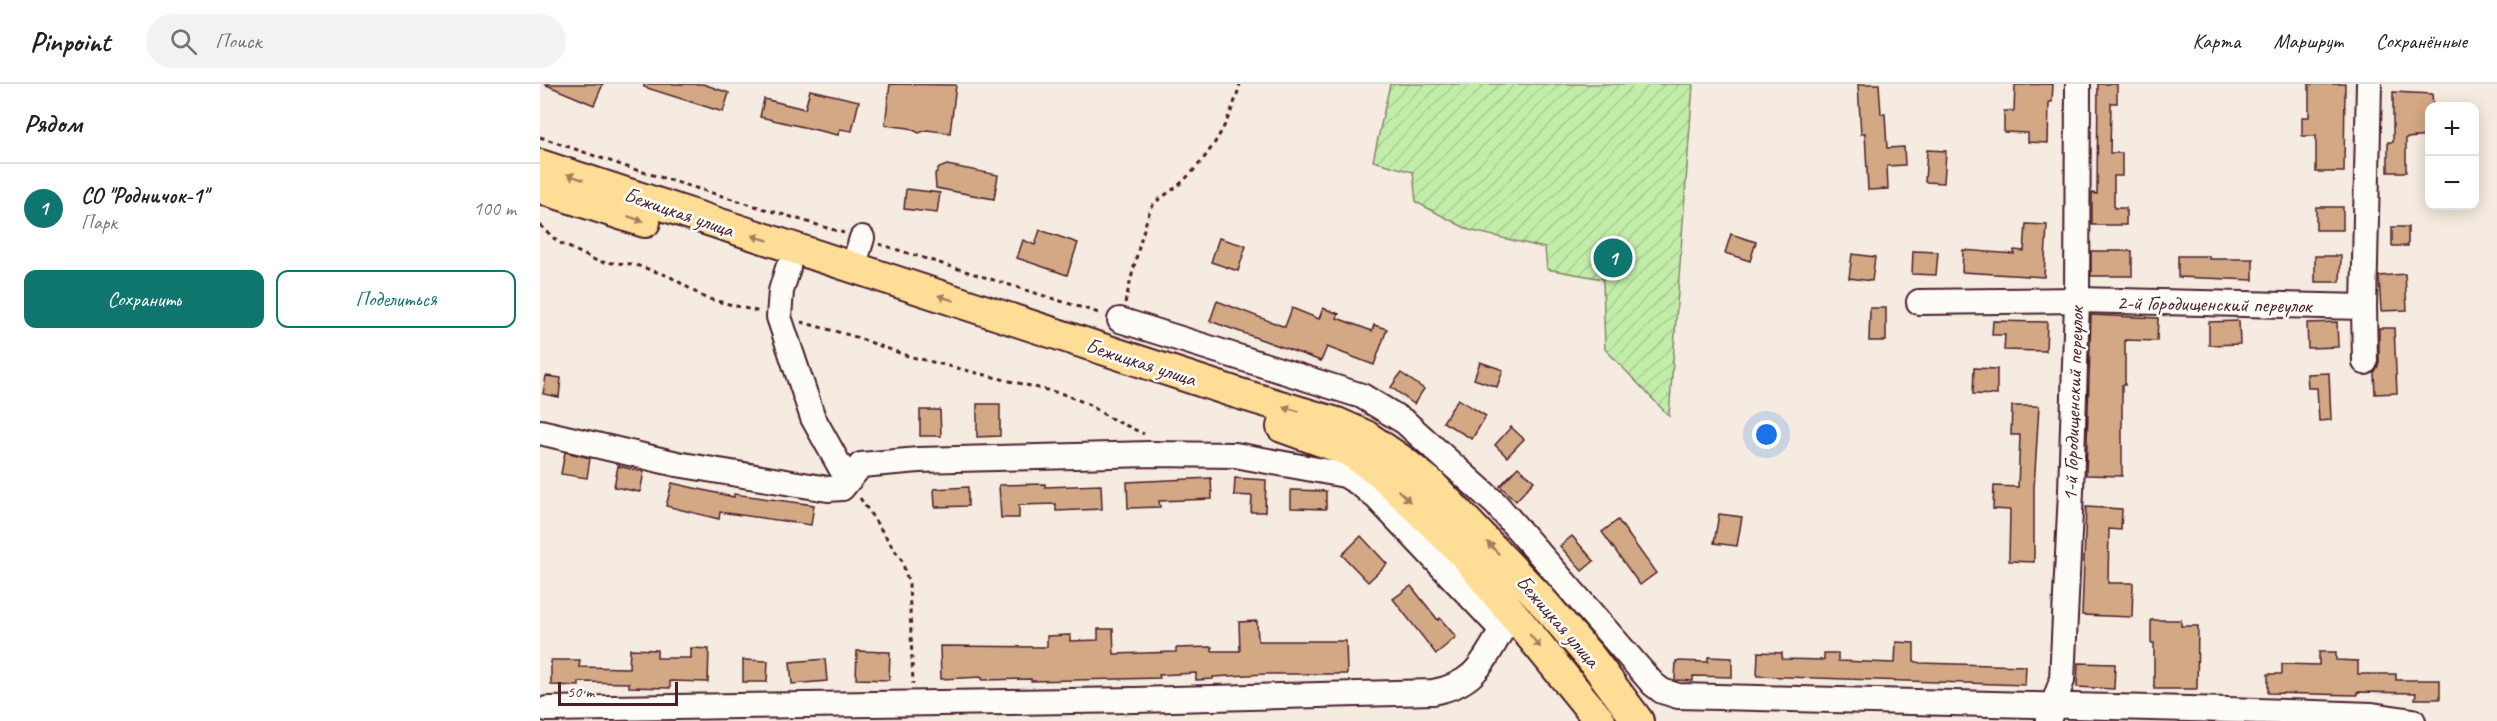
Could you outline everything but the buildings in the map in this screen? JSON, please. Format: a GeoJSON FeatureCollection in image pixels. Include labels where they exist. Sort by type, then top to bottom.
{"type":"FeatureCollection","features":[{"type":"Feature","properties":{"kind":"main road","name":"Бежицкая улица"},"geometry":{"type":"LineString","coordinates":[[540,165],[1237,393],[1337,423],[1366,436],[1430,483],[1536,594],[1591,658],[1638,721]]}},
{"type":"Feature","properties":{"kind":"main road","name":"Бежицкая улица"},"geometry":{"type":"LineString","coordinates":[[540,188],[1319,439],[1348,451],[1381,473],[1464,555],[1600,721]]}},
{"type":"Feature","properties":{"kind":"street","name":"1-й Городищенский переулок"},"geometry":{"type":"LineString","coordinates":[[2051,714],[2062,680],[2071,502],[2077,300],[2078,84]]}},
{"type":"Feature","properties":{"kind":"street"},"geometry":{"type":"LineString","coordinates":[[2365,362],[2369,84]]}},
{"type":"Feature","properties":{"kind":"street"},"geometry":{"type":"LineString","coordinates":[[853,268],[862,238]]}},
{"type":"Feature","properties":{"kind":"street"},"geometry":{"type":"LineString","coordinates":[[788,268],[781,291],[779,317],[813,418],[847,479]]}},
{"type":"Feature","properties":{"kind":"street","name":"2-й Городищенский переулок"},"geometry":{"type":"LineString","coordinates":[[1919,302],[2077,300],[2364,307]]}},
{"type":"Feature","properties":{"kind":"street"},"geometry":{"type":"LineString","coordinates":[[1120,320],[1347,391],[1373,401],[1405,422],[1474,482],[1522,532],[1653,684],[1662,691],[1678,696],[2051,714],[2372,715],[2414,721]]}},
{"type":"Feature","properties":{"kind":"street"},"geometry":{"type":"LineString","coordinates":[[1337,423],[1347,391]]}},
{"type":"Feature","properties":{"kind":"street"},"geometry":{"type":"LineString","coordinates":[[540,432],[678,464],[828,489],[842,488],[847,479],[861,465],[919,460],[1174,454],[1235,455],[1346,476],[1377,498],[1502,630],[1481,665],[1465,682],[1433,692],[1135,700],[915,712],[659,714],[547,709]]}},
{"type":"Feature","properties":{"kind":"path"},"geometry":{"type":"LineString","coordinates":[[540,137],[630,168],[862,238],[1120,320],[1151,206],[1181,183],[1204,159],[1234,107],[1240,84]]}},
{"type":"Feature","properties":{"kind":"path"},"geometry":{"type":"LineString","coordinates":[[540,225],[558,242],[599,262],[633,264],[669,276],[705,298],[853,336],[908,356],[1063,394],[1088,404],[1108,417],[1162,442],[1174,454]]}},
{"type":"Feature","properties":{"kind":"path"},"geometry":{"type":"LineString","coordinates":[[847,479],[902,561],[909,584],[915,712]]}},
{"type":"Feature","properties":{"kind":"green space"},"geometry":{"type":"Polygon","coordinates":[[[1390,84],[1693,84],[1669,416],[1605,349],[1603,279],[1547,269],[1545,248],[1469,230],[1416,202],[1413,172],[1373,161],[1390,84]]]}},
{"type":"Feature","properties":{"kind":"place","name":"СО \"Родничок-1\""},"geometry":{"type":"Point","coordinates":[1613,258]}}]}
